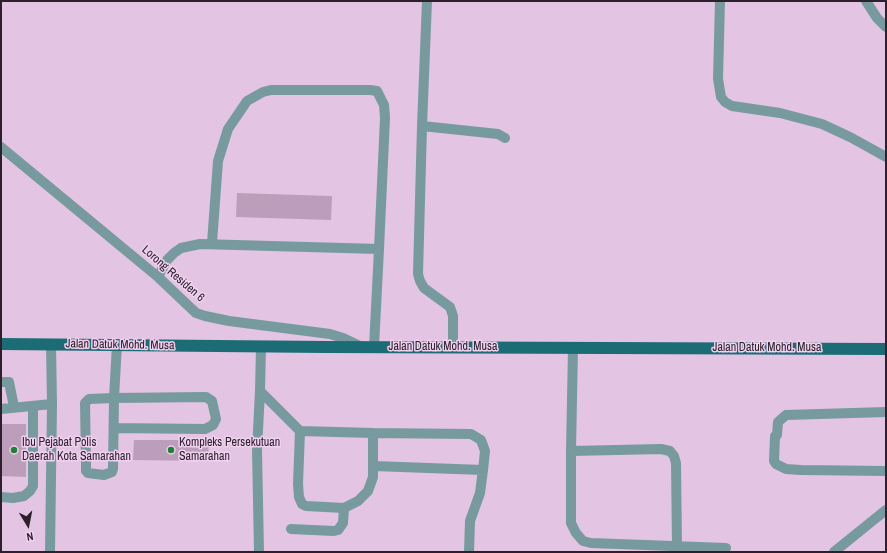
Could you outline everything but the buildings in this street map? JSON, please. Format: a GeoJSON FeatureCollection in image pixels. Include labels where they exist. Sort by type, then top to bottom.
{"type":"FeatureCollection","features":[{"type":"Feature","properties":{"kind":"main road","name":"Jalan Datuk Mohd. Musa"},"geometry":{"type":"LineString","coordinates":[[1,344],[117,344],[261,347],[886,349]]}},
{"type":"Feature","properties":{"kind":"street"},"geometry":{"type":"LineString","coordinates":[[427,1],[418,274],[424,288],[450,307],[453,316],[453,347]]}},
{"type":"Feature","properties":{"kind":"street"},"geometry":{"type":"LineString","coordinates":[[720,1],[718,79],[721,97],[725,102],[732,106],[780,113],[822,124],[850,137],[886,157]]}},
{"type":"Feature","properties":{"kind":"street"},"geometry":{"type":"LineString","coordinates":[[866,1],[877,18],[886,28]]}},
{"type":"Feature","properties":{"kind":"street"},"geometry":{"type":"LineString","coordinates":[[212,243],[218,161],[228,129],[247,101],[263,92],[271,90],[377,91],[384,105],[385,118],[374,347]]}},
{"type":"Feature","properties":{"kind":"street"},"geometry":{"type":"LineString","coordinates":[[422,126],[498,134],[505,138]]}},
{"type":"Feature","properties":{"kind":"street","name":"Lorong Residen 6"},"geometry":{"type":"LineString","coordinates":[[1,147],[158,277],[196,313],[229,321],[330,334],[362,347]]}},
{"type":"Feature","properties":{"kind":"street"},"geometry":{"type":"LineString","coordinates":[[158,277],[167,260],[179,249],[192,245],[212,243],[379,249]]}},
{"type":"Feature","properties":{"kind":"street"},"geometry":{"type":"LineString","coordinates":[[50,552],[52,404],[51,344]]}},
{"type":"Feature","properties":{"kind":"street"},"geometry":{"type":"LineString","coordinates":[[114,428],[205,429],[213,425],[216,419],[212,401],[206,397],[114,398],[92,398],[89,399],[85,403],[86,471],[88,473],[104,475],[112,472],[114,398],[117,344]]}},
{"type":"Feature","properties":{"kind":"street"},"geometry":{"type":"LineString","coordinates":[[259,552],[257,450],[261,347]]}},
{"type":"Feature","properties":{"kind":"street"},"geometry":{"type":"LineString","coordinates":[[573,348],[571,523],[579,538],[583,541],[591,543],[726,548]]}},
{"type":"Feature","properties":{"kind":"street"},"geometry":{"type":"LineString","coordinates":[[1,382],[9,382],[14,407]]}},
{"type":"Feature","properties":{"kind":"street"},"geometry":{"type":"LineString","coordinates":[[260,391],[300,431],[470,434],[476,436],[481,440],[484,448],[483,470],[480,493],[470,522],[470,552]]}},
{"type":"Feature","properties":{"kind":"street"},"geometry":{"type":"LineString","coordinates":[[1,409],[52,404]]}},
{"type":"Feature","properties":{"kind":"street"},"geometry":{"type":"LineString","coordinates":[[1,498],[24,496],[33,486],[33,406]]}},
{"type":"Feature","properties":{"kind":"street"},"geometry":{"type":"LineString","coordinates":[[886,412],[786,415],[778,422],[777,435],[775,436],[774,461],[776,464],[786,469],[886,471]]}},
{"type":"Feature","properties":{"kind":"street"},"geometry":{"type":"LineString","coordinates":[[300,431],[299,497],[301,503],[306,506],[344,508],[358,502],[368,491],[373,477],[374,466],[373,433]]}},
{"type":"Feature","properties":{"kind":"street"},"geometry":{"type":"LineString","coordinates":[[571,451],[661,449],[670,451],[674,456],[676,463],[677,546]]}},
{"type":"Feature","properties":{"kind":"street"},"geometry":{"type":"LineString","coordinates":[[374,466],[483,470]]}},
{"type":"Feature","properties":{"kind":"street"},"geometry":{"type":"LineString","coordinates":[[291,529],[338,530],[343,523],[344,508]]}},
{"type":"Feature","properties":{"kind":"street"},"geometry":{"type":"LineString","coordinates":[[834,552],[886,510]]}},
{"type":"Feature","properties":{"kind":"place","name":"Ibu Pejabat Polis Daerah Kota Samarahan"},"geometry":{"type":"Point","coordinates":[14,450]}},
{"type":"Feature","properties":{"kind":"place","name":"Kompleks Persekutuan Samarahan"},"geometry":{"type":"Point","coordinates":[171,450]}}]}
